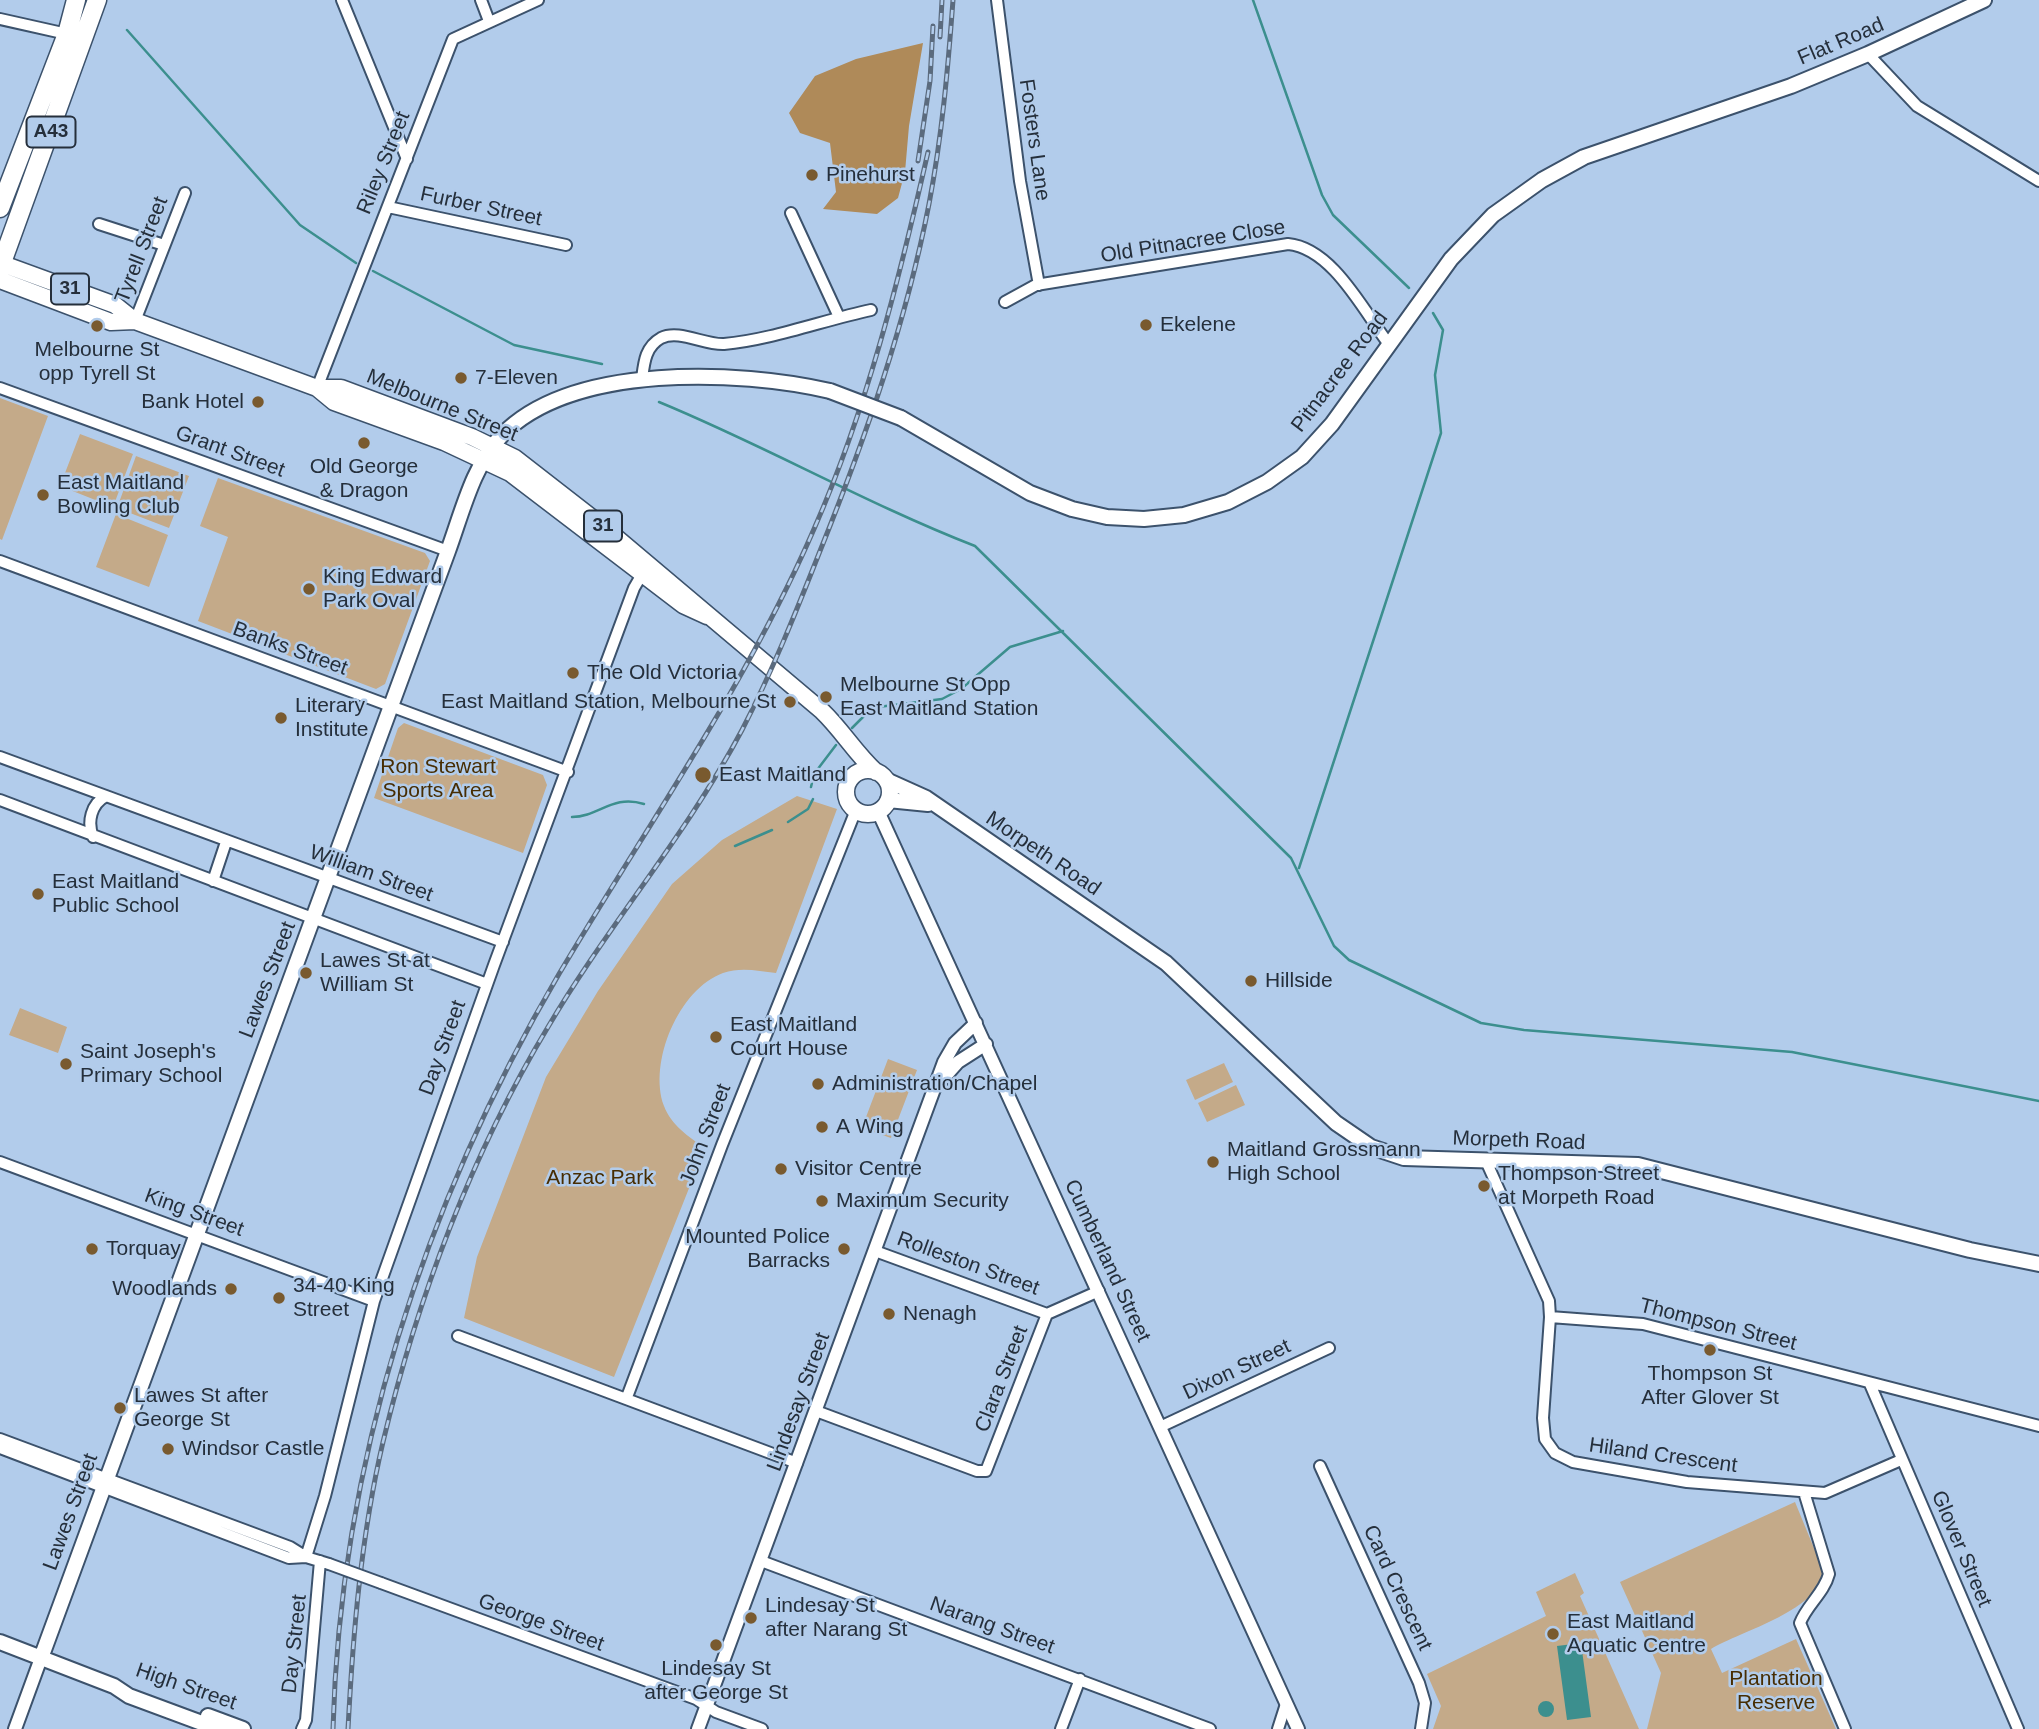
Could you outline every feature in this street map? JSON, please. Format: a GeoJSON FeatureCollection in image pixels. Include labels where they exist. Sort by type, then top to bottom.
{"type":"FeatureCollection","features":[{"type":"Feature","properties":{"kind":"highway","name":"A43"},"geometry":{"type":"LineString","coordinates":[[1,202],[67,34],[76,0]]}},
{"type":"Feature","properties":{"kind":"highway","name":"A43"},"geometry":{"type":"LineString","coordinates":[[0,269],[97,0]]}},
{"type":"Feature","properties":{"kind":"highway"},"geometry":{"type":"LineString","coordinates":[[67,34],[85,39]]}},
{"type":"Feature","properties":{"kind":"main road","name":"Flat Road"},"geometry":{"type":"LineString","coordinates":[[1791,86],[1868,54],[1984,0]]}},
{"type":"Feature","properties":{"kind":"main road","name":"Pitnacree Road"},"geometry":{"type":"LineString","coordinates":[[488,453],[521,419],[555,401],[642,379],[706,376],[756,379],[830,391],[901,418],[1030,493],[1072,509],[1107,517],[1144,519],[1184,515],[1228,502],[1267,482],[1302,457],[1332,424],[1451,259],[1493,215],[1542,180],[1584,157],[1791,86]]}},
{"type":"Feature","properties":{"kind":"main road","name":"Melbourne Street"},"geometry":{"type":"LineString","coordinates":[[0,269],[115,305],[135,321],[317,388],[341,388],[548,481],[645,569],[822,711],[838,727],[849,745],[881,776]]}},
{"type":"Feature","properties":{"kind":"main road","name":"Lawes Street"},"geometry":{"type":"LineString","coordinates":[[41,1658],[448,551],[488,453]]}},
{"type":"Feature","properties":{"kind":"main road"},"geometry":{"type":"LineString","coordinates":[[849,745],[851,764],[847,797],[856,810]]}},
{"type":"Feature","properties":{"kind":"main road"},"geometry":{"type":"LineString","coordinates":[[848,783],[862,771],[881,776],[890,790],[883,806]]}},
{"type":"Feature","properties":{"kind":"main road","name":"Morpeth Road"},"geometry":{"type":"LineString","coordinates":[[881,776],[912,790],[1166,963],[1336,1123],[1371,1147],[1404,1158],[1638,1165],[1970,1250],[2039,1264]]}},
{"type":"Feature","properties":{"kind":"main road","name":"Morpeth Road"},"geometry":{"type":"LineString","coordinates":[[883,806],[913,801],[939,808]]}},
{"type":"Feature","properties":{"kind":"main road","name":"31"},"geometry":{"type":"LineString","coordinates":[[856,810],[866,814],[883,806]]}},
{"type":"Feature","properties":{"kind":"main road","name":"High Street"},"geometry":{"type":"LineString","coordinates":[[0,1642],[114,1686],[129,1696],[218,1729]]}},
{"type":"Feature","properties":{"kind":"main road","name":"High Street"},"geometry":{"type":"LineString","coordinates":[[114,1686],[132,1687],[243,1729]]}},
{"type":"Feature","properties":{"kind":"street"},"geometry":{"type":"LineString","coordinates":[[342,0],[407,159]]}},
{"type":"Feature","properties":{"kind":"street"},"geometry":{"type":"LineString","coordinates":[[481,0],[489,21]]}},
{"type":"Feature","properties":{"kind":"street","name":"Riley Street"},"geometry":{"type":"LineString","coordinates":[[317,388],[453,39],[538,0]]}},
{"type":"Feature","properties":{"kind":"street","name":"Fosters Lane"},"geometry":{"type":"LineString","coordinates":[[997,0],[1020,181],[1039,285]]}},
{"type":"Feature","properties":{"kind":"street"},"geometry":{"type":"LineString","coordinates":[[0,19],[67,34]]}},
{"type":"Feature","properties":{"kind":"street"},"geometry":{"type":"LineString","coordinates":[[1868,54],[1917,106],[2039,181]]}},
{"type":"Feature","properties":{"kind":"street","name":"Tyrell Street"},"geometry":{"type":"LineString","coordinates":[[135,321],[185,193]]}},
{"type":"Feature","properties":{"kind":"street","name":"Furber Street"},"geometry":{"type":"LineString","coordinates":[[388,207],[566,245]]}},
{"type":"Feature","properties":{"kind":"street"},"geometry":{"type":"LineString","coordinates":[[791,214],[839,317]]}},
{"type":"Feature","properties":{"kind":"street"},"geometry":{"type":"LineString","coordinates":[[99,224],[164,245]]}},
{"type":"Feature","properties":{"kind":"street","name":"Old Pitnacree Close"},"geometry":{"type":"LineString","coordinates":[[1005,302],[1039,285],[1288,244],[1300,245],[1322,256],[1388,343]]}},
{"type":"Feature","properties":{"kind":"street"},"geometry":{"type":"LineString","coordinates":[[642,379],[645,357],[650,346],[665,336],[682,336],[705,343],[731,343],[871,310]]}},
{"type":"Feature","properties":{"kind":"street","name":"Grant Street"},"geometry":{"type":"LineString","coordinates":[[0,388],[448,551]]}},
{"type":"Feature","properties":{"kind":"street","name":"Banks Street"},"geometry":{"type":"LineString","coordinates":[[0,561],[568,772]]}},
{"type":"Feature","properties":{"kind":"street","name":"Day Street"},"geometry":{"type":"LineString","coordinates":[[306,1557],[325,1496],[374,1300],[487,984],[645,569]]}},
{"type":"Feature","properties":{"kind":"street","name":"William Street"},"geometry":{"type":"LineString","coordinates":[[0,757],[503,942]]}},
{"type":"Feature","properties":{"kind":"street"},"geometry":{"type":"LineString","coordinates":[[93,837],[89,821],[96,803],[106,796]]}},
{"type":"Feature","properties":{"kind":"street"},"geometry":{"type":"LineString","coordinates":[[0,800],[487,984]]}},
{"type":"Feature","properties":{"kind":"street","name":"Cumberland Street"},"geometry":{"type":"LineString","coordinates":[[883,806],[976,1023],[1298,1729]]}},
{"type":"Feature","properties":{"kind":"street","name":"John Street"},"geometry":{"type":"LineString","coordinates":[[627,1397],[727,1132],[856,810]]}},
{"type":"Feature","properties":{"kind":"street"},"geometry":{"type":"LineString","coordinates":[[213,881],[226,842]]}},
{"type":"Feature","properties":{"kind":"street","name":"Lindesay Street"},"geometry":{"type":"LineString","coordinates":[[698,1729],[948,1053],[976,1023]]}},
{"type":"Feature","properties":{"kind":"street","name":"Lindesay Street"},"geometry":{"type":"LineString","coordinates":[[936,1088],[958,1062],[986,1044]]}},
{"type":"Feature","properties":{"kind":"street"},"geometry":{"type":"LineString","coordinates":[[1486,1161],[1549,1301],[1550,1317]]}},
{"type":"Feature","properties":{"kind":"street","name":"King Street"},"geometry":{"type":"LineString","coordinates":[[0,1162],[374,1300]]}},
{"type":"Feature","properties":{"kind":"street","name":"Rolleston Street"},"geometry":{"type":"LineString","coordinates":[[875,1251],[1047,1314]]}},
{"type":"Feature","properties":{"kind":"street","name":"Clara Street"},"geometry":{"type":"LineString","coordinates":[[816,1411],[976,1471],[986,1471],[1047,1314],[1099,1291]]}},
{"type":"Feature","properties":{"kind":"street","name":"Thompson Street"},"geometry":{"type":"LineString","coordinates":[[1550,1317],[1643,1324],[2039,1426]]}},
{"type":"Feature","properties":{"kind":"street","name":"Hiland Crescent"},"geometry":{"type":"LineString","coordinates":[[1550,1317],[1543,1418],[1545,1439],[1555,1453],[1573,1462],[1621,1472],[1825,1493],[1901,1460]]}},
{"type":"Feature","properties":{"kind":"street"},"geometry":{"type":"LineString","coordinates":[[458,1336],[627,1397],[797,1463]]}},
{"type":"Feature","properties":{"kind":"street","name":"Dixon Street"},"geometry":{"type":"LineString","coordinates":[[1162,1426],[1329,1348]]}},
{"type":"Feature","properties":{"kind":"street","name":"Glover Street"},"geometry":{"type":"LineString","coordinates":[[1870,1384],[2018,1729]]}},
{"type":"Feature","properties":{"kind":"street","name":"George Street"},"geometry":{"type":"LineString","coordinates":[[0,1438],[289,1558],[306,1557],[381,1583],[762,1729]]}},
{"type":"Feature","properties":{"kind":"street","name":"George Street"},"geometry":{"type":"LineString","coordinates":[[0,1448],[104,1483]]}},
{"type":"Feature","properties":{"kind":"street","name":"Card Crescent"},"geometry":{"type":"LineString","coordinates":[[1320,1466],[1418,1680],[1425,1703],[1421,1729]]}},
{"type":"Feature","properties":{"kind":"street"},"geometry":{"type":"LineString","coordinates":[[1804,1492],[1829,1574],[1825,1587],[1804,1613],[1800,1623],[1845,1729]]}},
{"type":"Feature","properties":{"kind":"street","name":"Narang Street"},"geometry":{"type":"LineString","coordinates":[[761,1560],[1210,1729]]}},
{"type":"Feature","properties":{"kind":"street","name":"Day Street"},"geometry":{"type":"LineString","coordinates":[[302,1729],[306,1720],[324,1563]]}},
{"type":"Feature","properties":{"kind":"street","name":"Lawes Street"},"geometry":{"type":"LineString","coordinates":[[15,1729],[41,1658]]}},
{"type":"Feature","properties":{"kind":"street"},"geometry":{"type":"LineString","coordinates":[[1060,1729],[1080,1679]]}},
{"type":"Feature","properties":{"kind":"street"},"geometry":{"type":"LineString","coordinates":[[1278,1729],[1286,1704]]}},
{"type":"Feature","properties":{"kind":"green space"},"geometry":{"type":"Polygon","coordinates":[[[0,398],[48,416],[2,540],[0,539],[0,398]]]}},
{"type":"Feature","properties":{"kind":"green space"},"geometry":{"type":"Polygon","coordinates":[[[80,434],[133,454],[113,507],[60,486],[80,434]]]}},
{"type":"Feature","properties":{"kind":"green space"},"geometry":{"type":"Polygon","coordinates":[[[136,456],[189,476],[169,528],[117,508],[136,456]]]}},
{"type":"Feature","properties":{"kind":"green space"},"geometry":{"type":"Polygon","coordinates":[[[218,478],[425,553],[430,561],[385,684],[376,689],[198,621],[228,537],[200,526],[218,478]]]}},
{"type":"Feature","properties":{"kind":"green space"},"geometry":{"type":"Polygon","coordinates":[[[116,514],[168,535],[149,587],[96,567],[116,514]]]}},
{"type":"Feature","properties":{"kind":"green space","name":"Ron Stewart Sports Area"},"geometry":{"type":"Polygon","coordinates":[[[404,723],[543,775],[547,785],[523,853],[374,798],[398,728],[404,723]]]}},
{"type":"Feature","properties":{"kind":"green space","name":"Anzac Park"},"geometry":{"type":"Polygon","coordinates":[[[797,796],[837,809],[776,973],[736,970],[723,973],[707,982],[693,994],[681,1011],[664,1049],[660,1088],[664,1106],[676,1125],[705,1148],[614,1377],[464,1318],[477,1257],[546,1077],[598,991],[672,884],[722,840],[797,796]]]}},
{"type":"Feature","properties":{"kind":"green space"},"geometry":{"type":"Polygon","coordinates":[[[20,1008],[67,1027],[58,1053],[9,1035],[20,1008]]]}},
{"type":"Feature","properties":{"kind":"green space"},"geometry":{"type":"Polygon","coordinates":[[[888,1059],[917,1070],[891,1138],[865,1129],[863,1125],[888,1059]]]}},
{"type":"Feature","properties":{"kind":"green space"},"geometry":{"type":"Polygon","coordinates":[[[1224,1063],[1233,1082],[1195,1100],[1186,1080],[1224,1063]]]}},
{"type":"Feature","properties":{"kind":"green space"},"geometry":{"type":"Polygon","coordinates":[[[1236,1085],[1245,1105],[1207,1122],[1198,1103],[1236,1085]]]}},
{"type":"Feature","properties":{"kind":"green space","name":"Plantation Reserve"},"geometry":{"type":"Polygon","coordinates":[[[1795,1502],[1823,1570],[1819,1584],[1810,1596],[1795,1607],[1711,1649],[1722,1673],[1796,1639],[1836,1729],[1647,1729],[1661,1673],[1620,1582],[1795,1502]]]}},
{"type":"Feature","properties":{"kind":"green space","name":"East Maitland Aquatic Centre"},"geometry":{"type":"Polygon","coordinates":[[[1575,1573],[1584,1593],[1580,1596],[1639,1729],[1433,1729],[1441,1706],[1427,1674],[1546,1616],[1536,1592],[1575,1573]]]}},
{"type":"Feature","properties":{"kind":"shaded area"},"geometry":{"type":"Polygon","coordinates":[[[923,43],[909,126],[905,172],[898,198],[877,214],[823,209],[836,192],[830,143],[800,133],[789,113],[815,76],[856,59],[923,43]]]}},
{"type":"Feature","properties":{"kind":"shaded area"},"geometry":{"type":"Polygon","coordinates":[[[1581,1643],[1591,1717],[1567,1720],[1557,1646],[1581,1643]]]}},
{"type":"Feature","properties":{"kind":"shaded area"},"geometry":{"type":"Polygon","coordinates":[[[1546,1701],[1554,1709],[1546,1717],[1538,1709],[1546,1701]]]}},
{"type":"Feature","properties":{"kind":"waterway"},"geometry":{"type":"LineString","coordinates":[[1253,0],[1322,195],[1333,215],[1409,288]]}},
{"type":"Feature","properties":{"kind":"waterway"},"geometry":{"type":"LineString","coordinates":[[127,30],[300,225],[356,263]]}},
{"type":"Feature","properties":{"kind":"waterway"},"geometry":{"type":"LineString","coordinates":[[373,271],[514,345],[602,364]]}},
{"type":"Feature","properties":{"kind":"waterway"},"geometry":{"type":"LineString","coordinates":[[1299,868],[1441,433],[1435,375],[1443,330],[1433,313]]}},
{"type":"Feature","properties":{"kind":"waterway"},"geometry":{"type":"LineString","coordinates":[[659,402],[895,512],[975,546],[1291,858],[1334,946],[1349,960],[1481,1023],[1524,1030],[1792,1052],[2039,1101]]}},
{"type":"Feature","properties":{"kind":"waterway"},"geometry":{"type":"LineString","coordinates":[[852,728],[869,711],[878,707],[942,699],[961,689],[1010,647],[1063,631]]}},
{"type":"Feature","properties":{"kind":"waterway"},"geometry":{"type":"LineString","coordinates":[[811,787],[814,774],[836,745]]}},
{"type":"Feature","properties":{"kind":"waterway"},"geometry":{"type":"LineString","coordinates":[[788,822],[808,809],[813,799]]}},
{"type":"Feature","properties":{"kind":"waterway"},"geometry":{"type":"LineString","coordinates":[[572,817],[590,814],[623,802],[644,804]]}},
{"type":"Feature","properties":{"kind":"waterway"},"geometry":{"type":"LineString","coordinates":[[735,846],[772,830]]}},
{"type":"Feature","properties":{"kind":"railway"},"geometry":{"type":"LineString","coordinates":[[940,37],[942,0]]}},
{"type":"Feature","properties":{"kind":"railway"},"geometry":{"type":"LineString","coordinates":[[348,1729],[359,1585],[375,1477],[397,1388],[430,1281],[471,1176],[520,1075],[571,989],[672,844],[720,769],[753,708],[793,619],[868,423],[909,293],[938,153],[953,0]]}},
{"type":"Feature","properties":{"kind":"railway"},"geometry":{"type":"LineString","coordinates":[[918,161],[930,81],[933,26]]}},
{"type":"Feature","properties":{"kind":"railway"},"geometry":{"type":"LineString","coordinates":[[333,1729],[339,1629],[352,1531],[372,1433],[398,1338],[430,1244],[468,1151],[511,1062],[559,974],[694,755],[758,644],[814,529],[866,390],[928,152]]}},
{"type":"Feature","properties":{"kind":"place","name":"Pinehurst"},"geometry":{"type":"Point","coordinates":[812,175]}},
{"type":"Feature","properties":{"kind":"place","name":"Ekelene"},"geometry":{"type":"Point","coordinates":[1146,325]}},
{"type":"Feature","properties":{"kind":"place","name":"Melbourne St opp Tyrell St"},"geometry":{"type":"Point","coordinates":[97,326]}},
{"type":"Feature","properties":{"kind":"place","name":"7-Eleven"},"geometry":{"type":"Point","coordinates":[461,378]}},
{"type":"Feature","properties":{"kind":"place","name":"Bank Hotel"},"geometry":{"type":"Point","coordinates":[258,402]}},
{"type":"Feature","properties":{"kind":"place","name":"Old George & Dragon"},"geometry":{"type":"Point","coordinates":[364,443]}},
{"type":"Feature","properties":{"kind":"place","name":"East Maitland Bowling Club"},"geometry":{"type":"Point","coordinates":[43,495]}},
{"type":"Feature","properties":{"kind":"place","name":"King Edward Park Oval"},"geometry":{"type":"Point","coordinates":[309,589]}},
{"type":"Feature","properties":{"kind":"place","name":"The Old Victoria"},"geometry":{"type":"Point","coordinates":[573,673]}},
{"type":"Feature","properties":{"kind":"place","name":"Melbourne St Opp East Maitland Station"},"geometry":{"type":"Point","coordinates":[826,697]}},
{"type":"Feature","properties":{"kind":"place","name":"East Maitland Station, Melbourne St"},"geometry":{"type":"Point","coordinates":[790,702]}},
{"type":"Feature","properties":{"kind":"place","name":"Literary Institute"},"geometry":{"type":"Point","coordinates":[281,718]}},
{"type":"Feature","properties":{"kind":"place","name":"East Maitland"},"geometry":{"type":"Point","coordinates":[703,775]}},
{"type":"Feature","properties":{"kind":"place","name":"East Maitland Public School"},"geometry":{"type":"Point","coordinates":[38,894]}},
{"type":"Feature","properties":{"kind":"place","name":"Lawes St at William St"},"geometry":{"type":"Point","coordinates":[306,973]}},
{"type":"Feature","properties":{"kind":"place","name":"Hillside"},"geometry":{"type":"Point","coordinates":[1251,981]}},
{"type":"Feature","properties":{"kind":"place","name":"East Maitland Court House"},"geometry":{"type":"Point","coordinates":[716,1037]}},
{"type":"Feature","properties":{"kind":"place","name":"Saint Joseph's Primary School"},"geometry":{"type":"Point","coordinates":[66,1064]}},
{"type":"Feature","properties":{"kind":"place","name":"Administration/Chapel"},"geometry":{"type":"Point","coordinates":[818,1084]}},
{"type":"Feature","properties":{"kind":"place","name":"A Wing"},"geometry":{"type":"Point","coordinates":[822,1127]}},
{"type":"Feature","properties":{"kind":"place","name":"Maitland Grossmann High School"},"geometry":{"type":"Point","coordinates":[1213,1162]}},
{"type":"Feature","properties":{"kind":"place","name":"Visitor Centre"},"geometry":{"type":"Point","coordinates":[781,1169]}},
{"type":"Feature","properties":{"kind":"place","name":"Thompson Street at Morpeth Road"},"geometry":{"type":"Point","coordinates":[1484,1186]}},
{"type":"Feature","properties":{"kind":"place","name":"Maximum Security"},"geometry":{"type":"Point","coordinates":[822,1201]}},
{"type":"Feature","properties":{"kind":"place","name":"Torquay"},"geometry":{"type":"Point","coordinates":[92,1249]}},
{"type":"Feature","properties":{"kind":"place","name":"Mounted Police Barracks"},"geometry":{"type":"Point","coordinates":[844,1249]}},
{"type":"Feature","properties":{"kind":"place","name":"Woodlands"},"geometry":{"type":"Point","coordinates":[231,1289]}},
{"type":"Feature","properties":{"kind":"place","name":"34-40 King Street"},"geometry":{"type":"Point","coordinates":[279,1298]}},
{"type":"Feature","properties":{"kind":"place","name":"Nenagh"},"geometry":{"type":"Point","coordinates":[889,1314]}},
{"type":"Feature","properties":{"kind":"place","name":"Thompson St After Glover St"},"geometry":{"type":"Point","coordinates":[1710,1350]}},
{"type":"Feature","properties":{"kind":"place","name":"Lawes St after George St"},"geometry":{"type":"Point","coordinates":[120,1408]}},
{"type":"Feature","properties":{"kind":"place","name":"Windsor Castle"},"geometry":{"type":"Point","coordinates":[168,1449]}},
{"type":"Feature","properties":{"kind":"place","name":"Lindesay St after Narang St"},"geometry":{"type":"Point","coordinates":[751,1618]}},
{"type":"Feature","properties":{"kind":"place","name":"East Maitland Aquatic Centre"},"geometry":{"type":"Point","coordinates":[1553,1634]}},
{"type":"Feature","properties":{"kind":"place","name":"Lindesay St after George St"},"geometry":{"type":"Point","coordinates":[716,1645]}}]}
